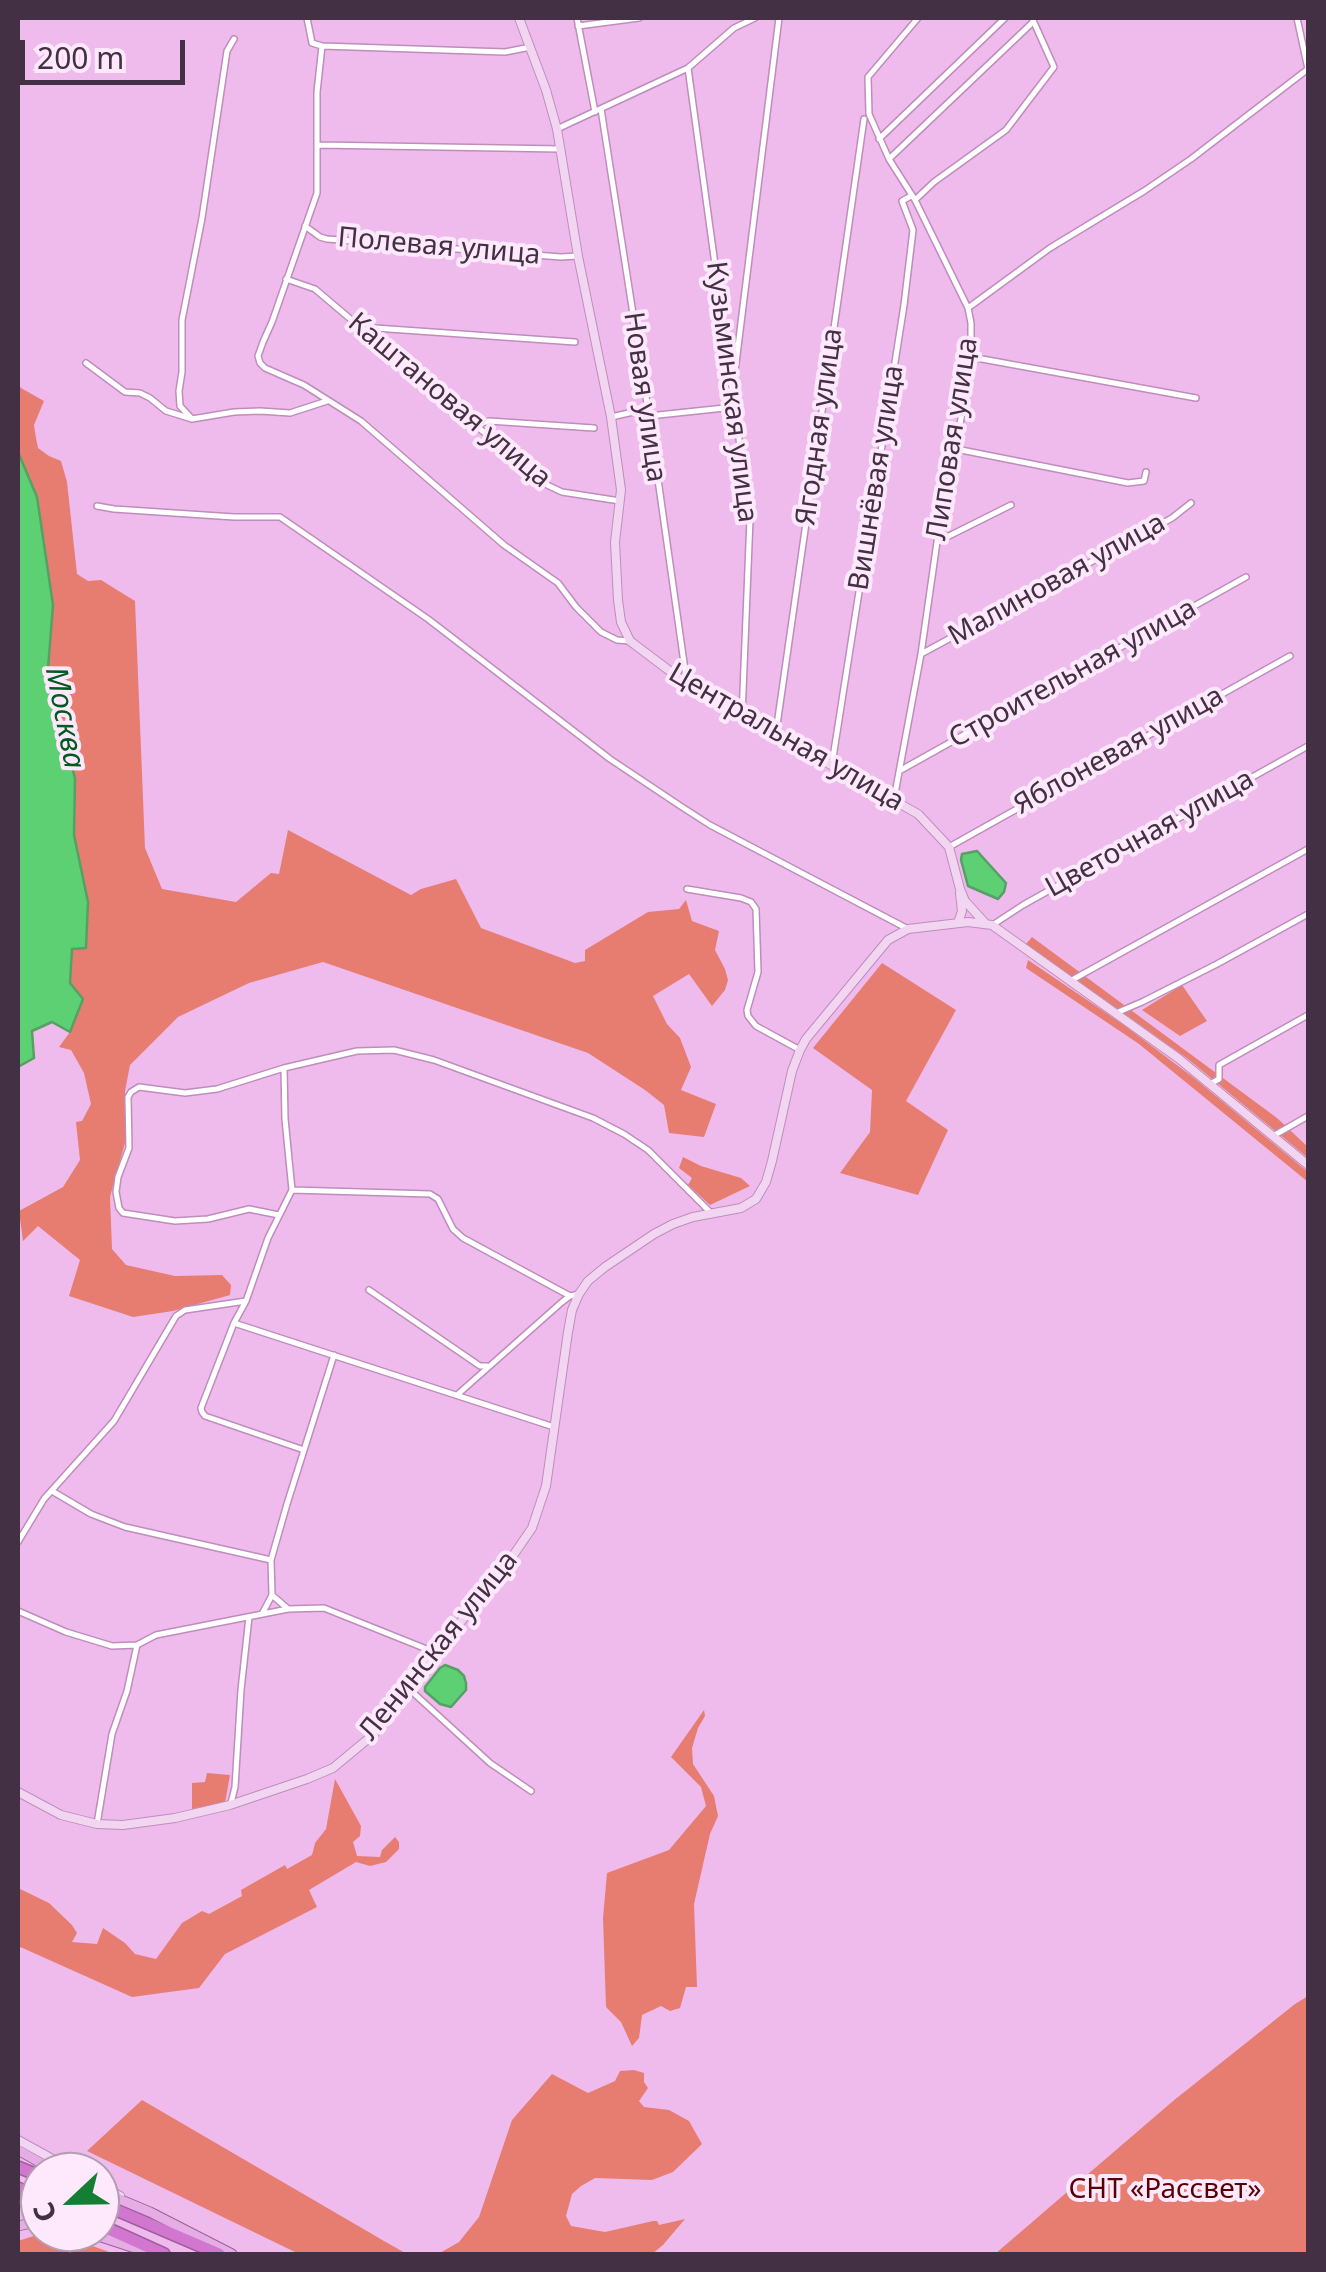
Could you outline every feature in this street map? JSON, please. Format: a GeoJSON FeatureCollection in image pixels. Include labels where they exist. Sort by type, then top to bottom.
{"type":"FeatureCollection","features":[{"type":"Feature","properties":{"kind":"highway"},"geometry":{"type":"LineString","coordinates":[[120,2212],[219,2254]]}},
{"type":"Feature","properties":{"kind":"highway"},"geometry":{"type":"LineString","coordinates":[[120,2234],[164,2254]]}},
{"type":"Feature","properties":{"kind":"main road"},"geometry":{"type":"LineString","coordinates":[[120,2198],[232,2254]]}},
{"type":"Feature","properties":{"kind":"main road"},"geometry":{"type":"LineString","coordinates":[[120,2243],[153,2254]]}},
{"type":"Feature","properties":{"kind":"street"},"geometry":{"type":"LineString","coordinates":[[307,18],[312,43],[322,46],[505,52],[531,47]]}},
{"type":"Feature","properties":{"kind":"street"},"geometry":{"type":"LineString","coordinates":[[322,46],[316,192],[262,342],[260,362],[361,421],[504,545],[558,583],[600,632],[630,641],[618,600],[615,542],[620,502],[611,416],[556,129],[519,18]]}},
{"type":"Feature","properties":{"kind":"street"},"geometry":{"type":"LineString","coordinates":[[578,22],[639,18]]}},
{"type":"Feature","properties":{"kind":"street"},"geometry":{"type":"LineString","coordinates":[[556,129],[688,68],[734,28],[755,18]]}},
{"type":"Feature","properties":{"kind":"street"},"geometry":{"type":"LineString","coordinates":[[732,394],[779,18]]}},
{"type":"Feature","properties":{"kind":"street","name":"Липовая улица"},"geometry":{"type":"LineString","coordinates":[[894,799],[970,357],[968,308],[868,114],[868,78],[918,18]]}},
{"type":"Feature","properties":{"kind":"street"},"geometry":{"type":"LineString","coordinates":[[879,139],[1005,18]]}},
{"type":"Feature","properties":{"kind":"street"},"geometry":{"type":"LineString","coordinates":[[968,308],[1050,248],[1191,159],[1308,68],[1297,18]]}},
{"type":"Feature","properties":{"kind":"street"},"geometry":{"type":"LineString","coordinates":[[889,159],[1033,20],[1054,67],[1006,130],[913,198]]}},
{"type":"Feature","properties":{"kind":"street","name":"Новая улица"},"geometry":{"type":"LineString","coordinates":[[578,22],[598,110],[648,412],[687,684]]}},
{"type":"Feature","properties":{"kind":"street"},"geometry":{"type":"LineString","coordinates":[[192,419],[180,406],[182,320],[205,202],[227,51],[234,39]]}},
{"type":"Feature","properties":{"kind":"street","name":"Кузьминская улица"},"geometry":{"type":"LineString","coordinates":[[688,68],[750,519],[742,717]]}},
{"type":"Feature","properties":{"kind":"street","name":"Ягодная улица"},"geometry":{"type":"LineString","coordinates":[[775,735],[864,119]]}},
{"type":"Feature","properties":{"kind":"street"},"geometry":{"type":"LineString","coordinates":[[318,144],[560,149]]}},
{"type":"Feature","properties":{"kind":"street","name":"Вишнёвая улица"},"geometry":{"type":"LineString","coordinates":[[832,767],[904,305],[913,230],[902,201],[913,198]]}},
{"type":"Feature","properties":{"kind":"street","name":"Полевая улица"},"geometry":{"type":"LineString","coordinates":[[305,226],[328,239],[578,256]]}},
{"type":"Feature","properties":{"kind":"street","name":"Каштановая улица"},"geometry":{"type":"LineString","coordinates":[[286,280],[315,288],[552,489],[620,502]]}},
{"type":"Feature","properties":{"kind":"street"},"geometry":{"type":"LineString","coordinates":[[364,330],[575,342]]}},
{"type":"Feature","properties":{"kind":"street"},"geometry":{"type":"LineString","coordinates":[[970,357],[1196,398]]}},
{"type":"Feature","properties":{"kind":"street"},"geometry":{"type":"LineString","coordinates":[[86,362],[125,392],[140,393],[166,411],[192,419],[260,410],[290,413],[327,401]]}},
{"type":"Feature","properties":{"kind":"street"},"geometry":{"type":"LineString","coordinates":[[611,416],[734,407]]}},
{"type":"Feature","properties":{"kind":"street"},"geometry":{"type":"LineString","coordinates":[[474,424],[490,421],[594,428]]}},
{"type":"Feature","properties":{"kind":"street"},"geometry":{"type":"LineString","coordinates":[[956,449],[1128,482],[1144,480],[1146,472]]}},
{"type":"Feature","properties":{"kind":"street","name":"Малиновая улица"},"geometry":{"type":"LineString","coordinates":[[921,654],[1172,518],[1191,503]]}},
{"type":"Feature","properties":{"kind":"street"},"geometry":{"type":"LineString","coordinates":[[937,542],[1010,504]]}},
{"type":"Feature","properties":{"kind":"street"},"geometry":{"type":"LineString","coordinates":[[97,506],[280,517],[415,610],[610,759],[668,798],[710,825],[908,928]]}},
{"type":"Feature","properties":{"kind":"street","name":"Строительная улица"},"geometry":{"type":"LineString","coordinates":[[901,770],[1246,578]]}},
{"type":"Feature","properties":{"kind":"street","name":"Центральная улица"},"geometry":{"type":"LineString","coordinates":[[630,641],[687,684],[918,814],[950,847]]}},
{"type":"Feature","properties":{"kind":"street","name":"Яблоневая улица"},"geometry":{"type":"LineString","coordinates":[[950,847],[1290,656]]}},
{"type":"Feature","properties":{"kind":"street","name":"Цветочная улица"},"geometry":{"type":"LineString","coordinates":[[989,924],[1308,746]]}},
{"type":"Feature","properties":{"kind":"street"},"geometry":{"type":"LineString","coordinates":[[950,847],[960,889],[962,910],[958,923]]}},
{"type":"Feature","properties":{"kind":"street"},"geometry":{"type":"LineString","coordinates":[[1070,982],[1308,848]]}},
{"type":"Feature","properties":{"kind":"street"},"geometry":{"type":"LineString","coordinates":[[687,889],[741,898],[756,909],[758,972],[748,1016],[756,1026],[800,1050]]}},
{"type":"Feature","properties":{"kind":"street"},"geometry":{"type":"LineString","coordinates":[[960,889],[966,901],[989,924],[1178,1058],[1308,1165]]}},
{"type":"Feature","properties":{"kind":"street"},"geometry":{"type":"LineString","coordinates":[[1114,1014],[1308,914]]}},
{"type":"Feature","properties":{"kind":"street"},"geometry":{"type":"LineString","coordinates":[[456,1395],[605,1267],[654,1234],[673,1224],[748,1206],[756,1199],[766,1182],[800,1050],[888,940],[908,928],[989,924]]}},
{"type":"Feature","properties":{"kind":"street"},"geometry":{"type":"LineString","coordinates":[[1210,1084],[1219,1079],[1219,1065],[1308,1015]]}},
{"type":"Feature","properties":{"kind":"street"},"geometry":{"type":"LineString","coordinates":[[279,1215],[249,1209],[175,1222],[123,1213],[116,1192],[130,1136],[128,1097],[134,1089],[185,1093],[217,1089],[357,1051],[394,1050],[434,1060],[593,1118],[624,1134],[660,1161],[712,1214]]}},
{"type":"Feature","properties":{"kind":"street"},"geometry":{"type":"LineString","coordinates":[[284,1068],[292,1190],[268,1238],[201,1408],[205,1416],[302,1450]]}},
{"type":"Feature","properties":{"kind":"street"},"geometry":{"type":"LineString","coordinates":[[1273,1136],[1308,1116]]}},
{"type":"Feature","properties":{"kind":"street"},"geometry":{"type":"LineString","coordinates":[[292,1190],[430,1194],[463,1238],[575,1295]]}},
{"type":"Feature","properties":{"kind":"street"},"geometry":{"type":"LineString","coordinates":[[369,1290],[480,1366],[494,1363]]}},
{"type":"Feature","properties":{"kind":"street","name":"Ленинская улица"},"geometry":{"type":"LineString","coordinates":[[18,1792],[61,1815],[97,1824],[175,1818],[230,1805],[332,1768],[374,1734],[532,1528],[546,1486],[575,1295]]}},
{"type":"Feature","properties":{"kind":"street"},"geometry":{"type":"LineString","coordinates":[[18,1542],[44,1499],[114,1421],[176,1316],[185,1310],[244,1301]]}},
{"type":"Feature","properties":{"kind":"street"},"geometry":{"type":"LineString","coordinates":[[234,1323],[554,1427]]}},
{"type":"Feature","properties":{"kind":"street"},"geometry":{"type":"LineString","coordinates":[[262,1614],[272,1595],[271,1560],[334,1355]]}},
{"type":"Feature","properties":{"kind":"street"},"geometry":{"type":"LineString","coordinates":[[52,1492],[125,1527],[271,1560]]}},
{"type":"Feature","properties":{"kind":"street"},"geometry":{"type":"LineString","coordinates":[[272,1595],[288,1609]]}},
{"type":"Feature","properties":{"kind":"street"},"geometry":{"type":"LineString","coordinates":[[18,1611],[112,1646],[137,1644],[156,1635],[288,1609],[320,1608],[435,1653]]}},
{"type":"Feature","properties":{"kind":"street"},"geometry":{"type":"LineString","coordinates":[[230,1805],[235,1787],[249,1617]]}},
{"type":"Feature","properties":{"kind":"street"},"geometry":{"type":"LineString","coordinates":[[97,1824],[112,1734],[128,1691],[137,1644]]}},
{"type":"Feature","properties":{"kind":"street"},"geometry":{"type":"LineString","coordinates":[[408,1688],[490,1763],[530,1791]]}},
{"type":"Feature","properties":{"kind":"green space"},"geometry":{"type":"Polygon","coordinates":[[[18,383],[44,401],[34,425],[36,438],[38,448],[61,461],[77,574],[88,581],[101,580],[135,601],[145,848],[162,889],[236,902],[271,873],[279,874],[288,830],[411,895],[456,879],[481,928],[575,963],[585,961],[585,950],[648,912],[679,909],[686,900],[692,921],[719,931],[715,950],[728,980],[725,990],[712,1006],[689,974],[653,996],[667,1024],[680,1038],[691,1067],[681,1090],[716,1104],[704,1137],[669,1133],[664,1105],[588,1053],[323,962],[249,983],[178,1017],[130,1065],[125,1091],[125,1143],[110,1197],[112,1249],[126,1265],[175,1276],[222,1275],[231,1285],[230,1295],[133,1317],[69,1296],[80,1260],[38,1226],[23,1241],[19,1211],[63,1187],[80,1160],[76,1122],[82,1121],[91,1104],[84,1073],[71,1050],[59,1047],[83,1000],[70,983],[72,949],[85,948],[88,902],[74,835],[75,778],[47,681],[53,605],[37,497],[18,452],[18,383]]]}},
{"type":"Feature","properties":{"kind":"green space"},"geometry":{"type":"Polygon","coordinates":[[[1032,937],[1277,1118],[1308,1147],[1308,1158],[1188,1059],[1026,944],[1032,937]]]}},
{"type":"Feature","properties":{"kind":"green space"},"geometry":{"type":"Polygon","coordinates":[[[1028,960],[1194,1078],[1308,1172],[1308,1182],[1139,1044],[1026,968],[1028,960]]]}},
{"type":"Feature","properties":{"kind":"green space"},"geometry":{"type":"Polygon","coordinates":[[[882,963],[956,1010],[906,1101],[948,1130],[918,1195],[840,1173],[870,1132],[872,1090],[813,1048],[882,963]]]}},
{"type":"Feature","properties":{"kind":"green space"},"geometry":{"type":"Polygon","coordinates":[[[1182,985],[1207,1021],[1180,1036],[1142,1010],[1182,985]]]}},
{"type":"Feature","properties":{"kind":"green space"},"geometry":{"type":"Polygon","coordinates":[[[683,1157],[741,1178],[750,1186],[710,1205],[688,1185],[692,1178],[679,1168],[683,1157]]]}},
{"type":"Feature","properties":{"kind":"green space"},"geometry":{"type":"Polygon","coordinates":[[[704,1710],[692,1748],[693,1764],[714,1796],[718,1816],[694,1904],[697,1987],[686,1987],[680,2008],[670,2011],[661,2006],[642,2015],[639,2038],[632,2046],[621,2022],[606,2007],[603,1918],[607,1873],[669,1850],[706,1806],[701,1787],[671,1757],[704,1710]]]}},
{"type":"Feature","properties":{"kind":"green space"},"geometry":{"type":"Polygon","coordinates":[[[207,1773],[230,1775],[225,1803],[192,1809],[192,1783],[205,1782],[207,1773]]]}},
{"type":"Feature","properties":{"kind":"green space"},"geometry":{"type":"Polygon","coordinates":[[[335,1779],[361,1826],[360,1836],[353,1842],[357,1856],[380,1857],[395,1837],[399,1849],[386,1862],[370,1866],[356,1862],[309,1890],[317,1907],[225,1954],[199,1988],[132,1997],[18,1946],[18,1888],[49,1903],[72,1925],[77,1933],[72,1942],[97,1944],[103,1928],[135,1954],[156,1959],[182,1923],[202,1911],[209,1914],[242,1896],[241,1890],[312,1855],[315,1843],[326,1829],[335,1779]]]}},
{"type":"Feature","properties":{"kind":"green space","name":"СНТ «Рассвет»"},"geometry":{"type":"Polygon","coordinates":[[[1308,1996],[1308,2254],[995,2254],[1173,2101],[1308,1996]]]}},
{"type":"Feature","properties":{"kind":"green space"},"geometry":{"type":"Polygon","coordinates":[[[620,2071],[644,2073],[648,2088],[639,2101],[644,2107],[669,2110],[689,2121],[702,2144],[673,2172],[652,2180],[595,2178],[572,2194],[566,2216],[571,2226],[605,2232],[653,2221],[659,2225],[685,2219],[663,2245],[652,2254],[438,2254],[459,2242],[479,2217],[512,2120],[552,2074],[588,2093],[615,2081],[620,2071]]]}},
{"type":"Feature","properties":{"kind":"green space"},"geometry":{"type":"Polygon","coordinates":[[[142,2100],[407,2254],[299,2254],[120,2167],[120,2152],[87,2151],[142,2100]]]}},
{"type":"Feature","properties":{"kind":"green space"},"geometry":{"type":"Polygon","coordinates":[[[18,2241],[20,2252],[115,2254],[18,2254],[18,2241]]]}},
{"type":"Feature","properties":{"kind":"shaded area"},"geometry":{"type":"Polygon","coordinates":[[[18,452],[37,497],[53,605],[47,681],[75,778],[74,835],[88,902],[86,948],[72,949],[70,983],[83,999],[70,1032],[52,1022],[32,1031],[34,1058],[18,1067],[18,452]]]}},
{"type":"Feature","properties":{"kind":"shaded area"},"geometry":{"type":"Polygon","coordinates":[[[977,851],[1006,883],[998,899],[968,886],[962,854],[977,851]]]}},
{"type":"Feature","properties":{"kind":"shaded area"},"geometry":{"type":"Polygon","coordinates":[[[445,1665],[458,1670],[466,1683],[466,1690],[451,1707],[440,1704],[425,1691],[445,1665]]]}},
{"type":"Feature","properties":{"kind":"water label","name":"Москва"},"geometry":{"type":"Point","coordinates":[64,718]}}]}
